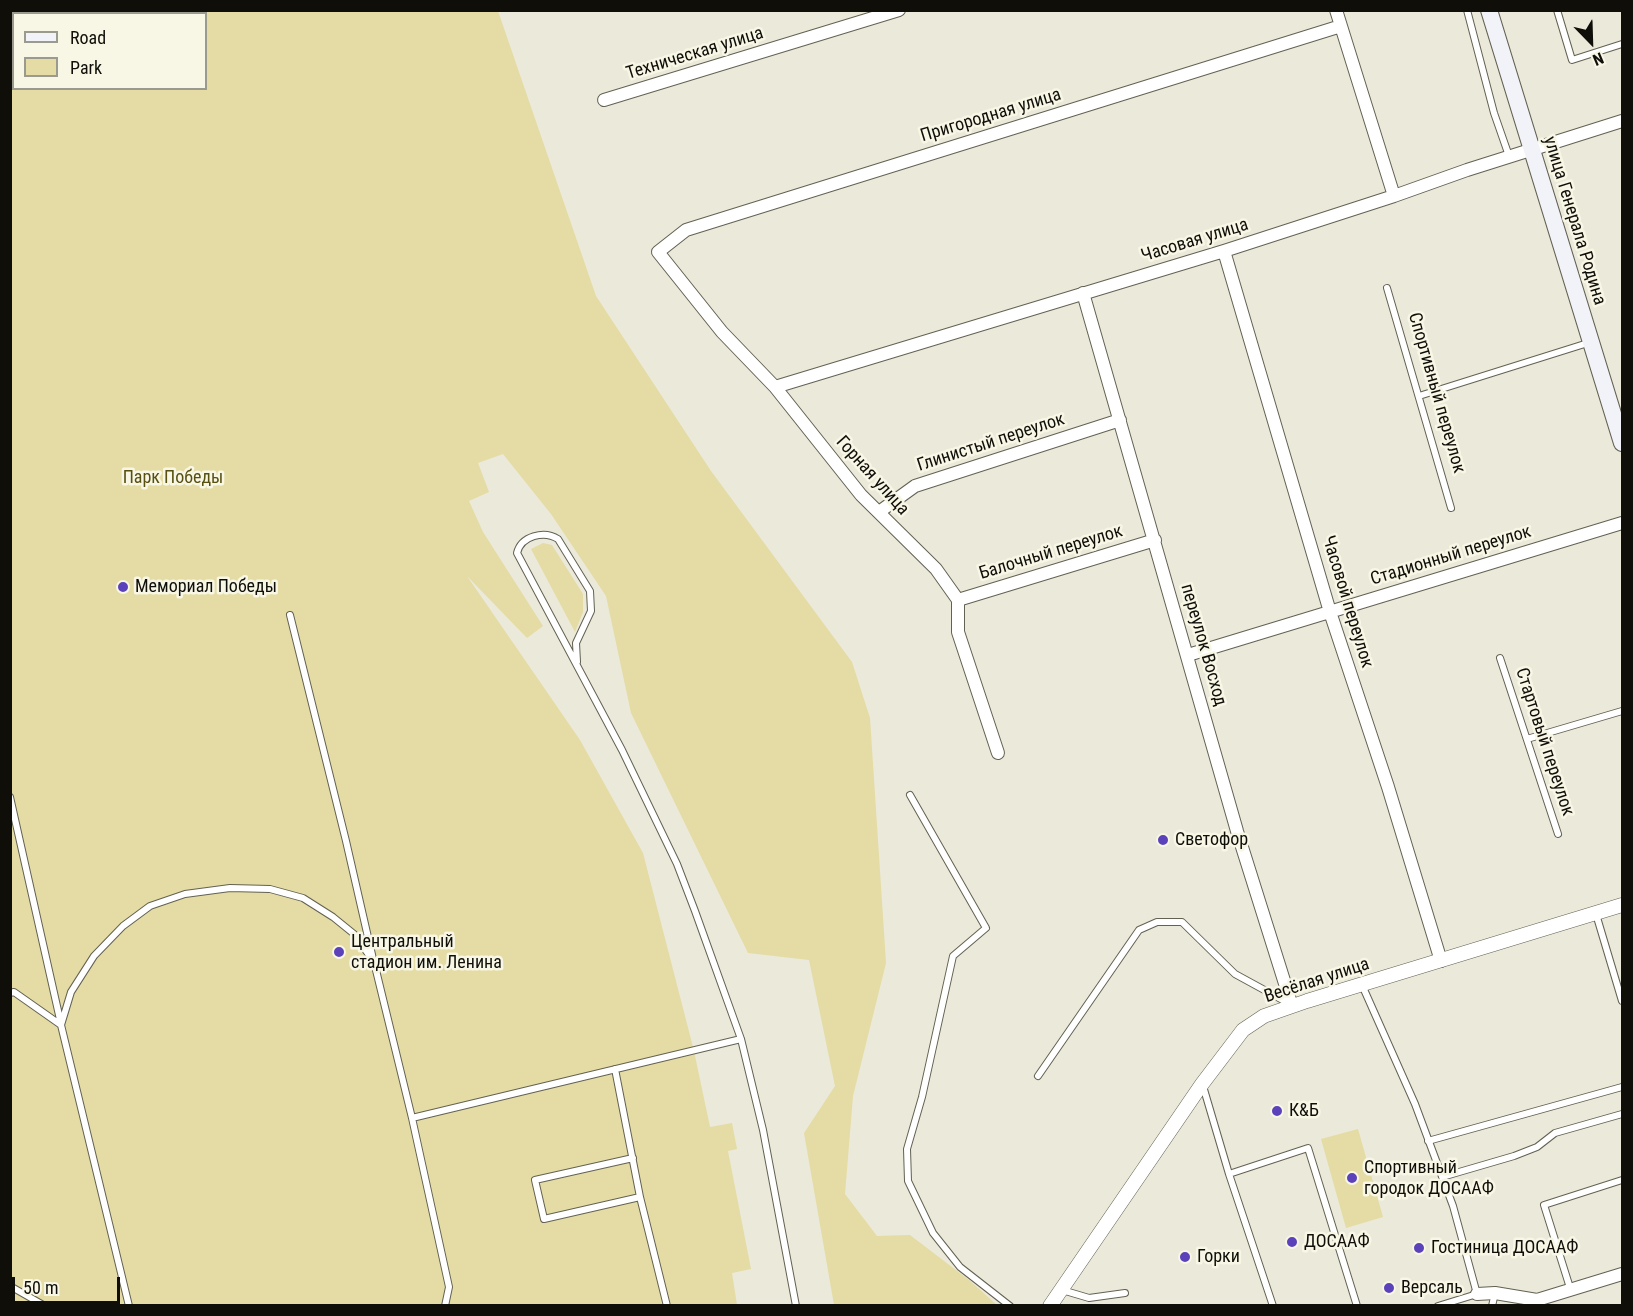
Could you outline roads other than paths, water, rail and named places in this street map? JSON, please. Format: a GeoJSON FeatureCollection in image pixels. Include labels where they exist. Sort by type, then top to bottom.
{"type":"FeatureCollection","features":[{"type":"Feature","properties":{"kind":"main road","name":"улица Генерала Родина"},"geometry":{"type":"LineString","coordinates":[[1489,10],[1623,443]]}},
{"type":"Feature","properties":{"kind":"street","name":"Техническая улица"},"geometry":{"type":"LineString","coordinates":[[604,100],[899,10]]}},
{"type":"Feature","properties":{"kind":"street"},"geometry":{"type":"LineString","coordinates":[[1336,10],[1394,196]]}},
{"type":"Feature","properties":{"kind":"street","name":"Пригородная улица"},"geometry":{"type":"LineString","coordinates":[[658,252],[686,230],[1341,26]]}},
{"type":"Feature","properties":{"kind":"street","name":"Часовая улица"},"geometry":{"type":"LineString","coordinates":[[775,387],[1224,251],[1509,156],[1623,121]]}},
{"type":"Feature","properties":{"kind":"street","name":"Часовой переулок"},"geometry":{"type":"LineString","coordinates":[[1224,251],[1330,612],[1388,787],[1441,961]]}},
{"type":"Feature","properties":{"kind":"street","name":"Горная улица"},"geometry":{"type":"LineString","coordinates":[[658,252],[722,332],[775,387],[861,495],[936,569],[958,600]]}},
{"type":"Feature","properties":{"kind":"street","name":"переулок Восход"},"geometry":{"type":"LineString","coordinates":[[1083,292],[1237,831],[1293,1006]]}},
{"type":"Feature","properties":{"kind":"street","name":"Глинистый переулок"},"geometry":{"type":"LineString","coordinates":[[879,512],[915,486],[1120,420]]}},
{"type":"Feature","properties":{"kind":"street","name":"Стадионный переулок"},"geometry":{"type":"LineString","coordinates":[[1188,655],[1623,523]]}},
{"type":"Feature","properties":{"kind":"street","name":"Балочный переулок"},"geometry":{"type":"LineString","coordinates":[[958,600],[1155,540]]}},
{"type":"Feature","properties":{"kind":"street"},"geometry":{"type":"LineString","coordinates":[[958,600],[958,632],[998,753]]}},
{"type":"Feature","properties":{"kind":"street","name":"Весёлая улица"},"geometry":{"type":"LineString","coordinates":[[1050,1305],[1202,1084],[1244,1030],[1264,1016],[1623,905]]}},
{"type":"Feature","properties":{"kind":"street"},"geometry":{"type":"LineString","coordinates":[[1478,1293],[1493,1299],[1537,1303],[1623,1274]]}},
{"type":"Feature","properties":{"kind":"lane"},"geometry":{"type":"LineString","coordinates":[[1467,10],[1494,113],[1509,156]]}},
{"type":"Feature","properties":{"kind":"lane"},"geometry":{"type":"LineString","coordinates":[[1557,10],[1572,60],[1623,44]]}},
{"type":"Feature","properties":{"kind":"lane","name":"Спортивный переулок"},"geometry":{"type":"LineString","coordinates":[[1388,288],[1451,508]]}},
{"type":"Feature","properties":{"kind":"lane"},"geometry":{"type":"LineString","coordinates":[[1419,396],[1591,342]]}},
{"type":"Feature","properties":{"kind":"lane"},"geometry":{"type":"LineString","coordinates":[[577,662],[576,643],[591,611],[590,591],[558,539],[552,535],[538,535],[523,542],[517,554],[577,662],[647,799],[677,864],[741,1039],[763,1130],[796,1305]]}},
{"type":"Feature","properties":{"kind":"lane"},"geometry":{"type":"LineString","coordinates":[[290,615],[412,1118],[449,1287],[445,1305]]}},
{"type":"Feature","properties":{"kind":"lane","name":"Стартовый переулок"},"geometry":{"type":"LineString","coordinates":[[1500,658],[1558,834]]}},
{"type":"Feature","properties":{"kind":"lane"},"geometry":{"type":"LineString","coordinates":[[1527,739],[1623,711]]}},
{"type":"Feature","properties":{"kind":"lane"},"geometry":{"type":"LineString","coordinates":[[910,795],[986,928],[953,956],[922,1097],[907,1149],[908,1181],[933,1233],[960,1267],[1010,1305]]}},
{"type":"Feature","properties":{"kind":"lane"},"geometry":{"type":"LineString","coordinates":[[10,797],[61,1025],[129,1305]]}},
{"type":"Feature","properties":{"kind":"lane"},"geometry":{"type":"LineString","coordinates":[[61,1025],[71,992],[94,956],[108,941],[123,926],[150,906],[185,894],[230,888],[270,889],[303,898],[354,934],[374,962]]}},
{"type":"Feature","properties":{"kind":"lane"},"geometry":{"type":"LineString","coordinates":[[1596,914],[1623,1001]]}},
{"type":"Feature","properties":{"kind":"lane"},"geometry":{"type":"LineString","coordinates":[[1038,1076],[1139,930],[1157,922],[1182,922],[1235,974],[1293,1006]]}},
{"type":"Feature","properties":{"kind":"lane"},"geometry":{"type":"LineString","coordinates":[[1362,985],[1415,1104],[1453,1206],[1478,1293],[1438,1305]]}},
{"type":"Feature","properties":{"kind":"lane"},"geometry":{"type":"LineString","coordinates":[[10,993],[14,992],[61,1025]]}},
{"type":"Feature","properties":{"kind":"lane"},"geometry":{"type":"LineString","coordinates":[[412,1118],[741,1039]]}},
{"type":"Feature","properties":{"kind":"lane"},"geometry":{"type":"LineString","coordinates":[[615,1070],[640,1197],[667,1305]]}},
{"type":"Feature","properties":{"kind":"lane"},"geometry":{"type":"LineString","coordinates":[[1202,1084],[1229,1174],[1273,1305]]}},
{"type":"Feature","properties":{"kind":"lane"},"geometry":{"type":"LineString","coordinates":[[1428,1141],[1623,1087]]}},
{"type":"Feature","properties":{"kind":"lane"},"geometry":{"type":"LineString","coordinates":[[1442,1177],[1514,1156],[1537,1147],[1556,1133],[1623,1114]]}},
{"type":"Feature","properties":{"kind":"lane"},"geometry":{"type":"LineString","coordinates":[[1229,1174],[1308,1148],[1357,1305]]}},
{"type":"Feature","properties":{"kind":"lane"},"geometry":{"type":"LineString","coordinates":[[633,1158],[535,1180],[544,1219],[640,1197]]}},
{"type":"Feature","properties":{"kind":"lane"},"geometry":{"type":"LineString","coordinates":[[1571,1291],[1544,1205],[1623,1180]]}},
{"type":"Feature","properties":{"kind":"lane"},"geometry":{"type":"LineString","coordinates":[[10,1287],[45,1305]]}},
{"type":"Feature","properties":{"kind":"lane"},"geometry":{"type":"LineString","coordinates":[[1061,1290],[1089,1298],[1125,1293]]}},
{"type":"Feature","properties":{"kind":"place","name":"Мемориал Победы"},"geometry":{"type":"Point","coordinates":[123,587]}},
{"type":"Feature","properties":{"kind":"place","name":"Светофор"},"geometry":{"type":"Point","coordinates":[1163,840]}},
{"type":"Feature","properties":{"kind":"place","name":"Центральный стадион им. Ленина"},"geometry":{"type":"Point","coordinates":[339,952]}},
{"type":"Feature","properties":{"kind":"place","name":"К&Б"},"geometry":{"type":"Point","coordinates":[1277,1111]}},
{"type":"Feature","properties":{"kind":"place","name":"Спортивный городок ДОСААФ"},"geometry":{"type":"Point","coordinates":[1352,1178]}},
{"type":"Feature","properties":{"kind":"place","name":"ДОСААФ"},"geometry":{"type":"Point","coordinates":[1292,1242]}},
{"type":"Feature","properties":{"kind":"place","name":"Гостиница ДОСААФ"},"geometry":{"type":"Point","coordinates":[1419,1248]}},
{"type":"Feature","properties":{"kind":"place","name":"Горки"},"geometry":{"type":"Point","coordinates":[1185,1257]}},
{"type":"Feature","properties":{"kind":"place","name":"Версаль"},"geometry":{"type":"Point","coordinates":[1389,1288]}},
{"type":"Feature","properties":{"kind":"park label","name":"Парк Победы"},"geometry":{"type":"Point","coordinates":[173,478]}}]}
